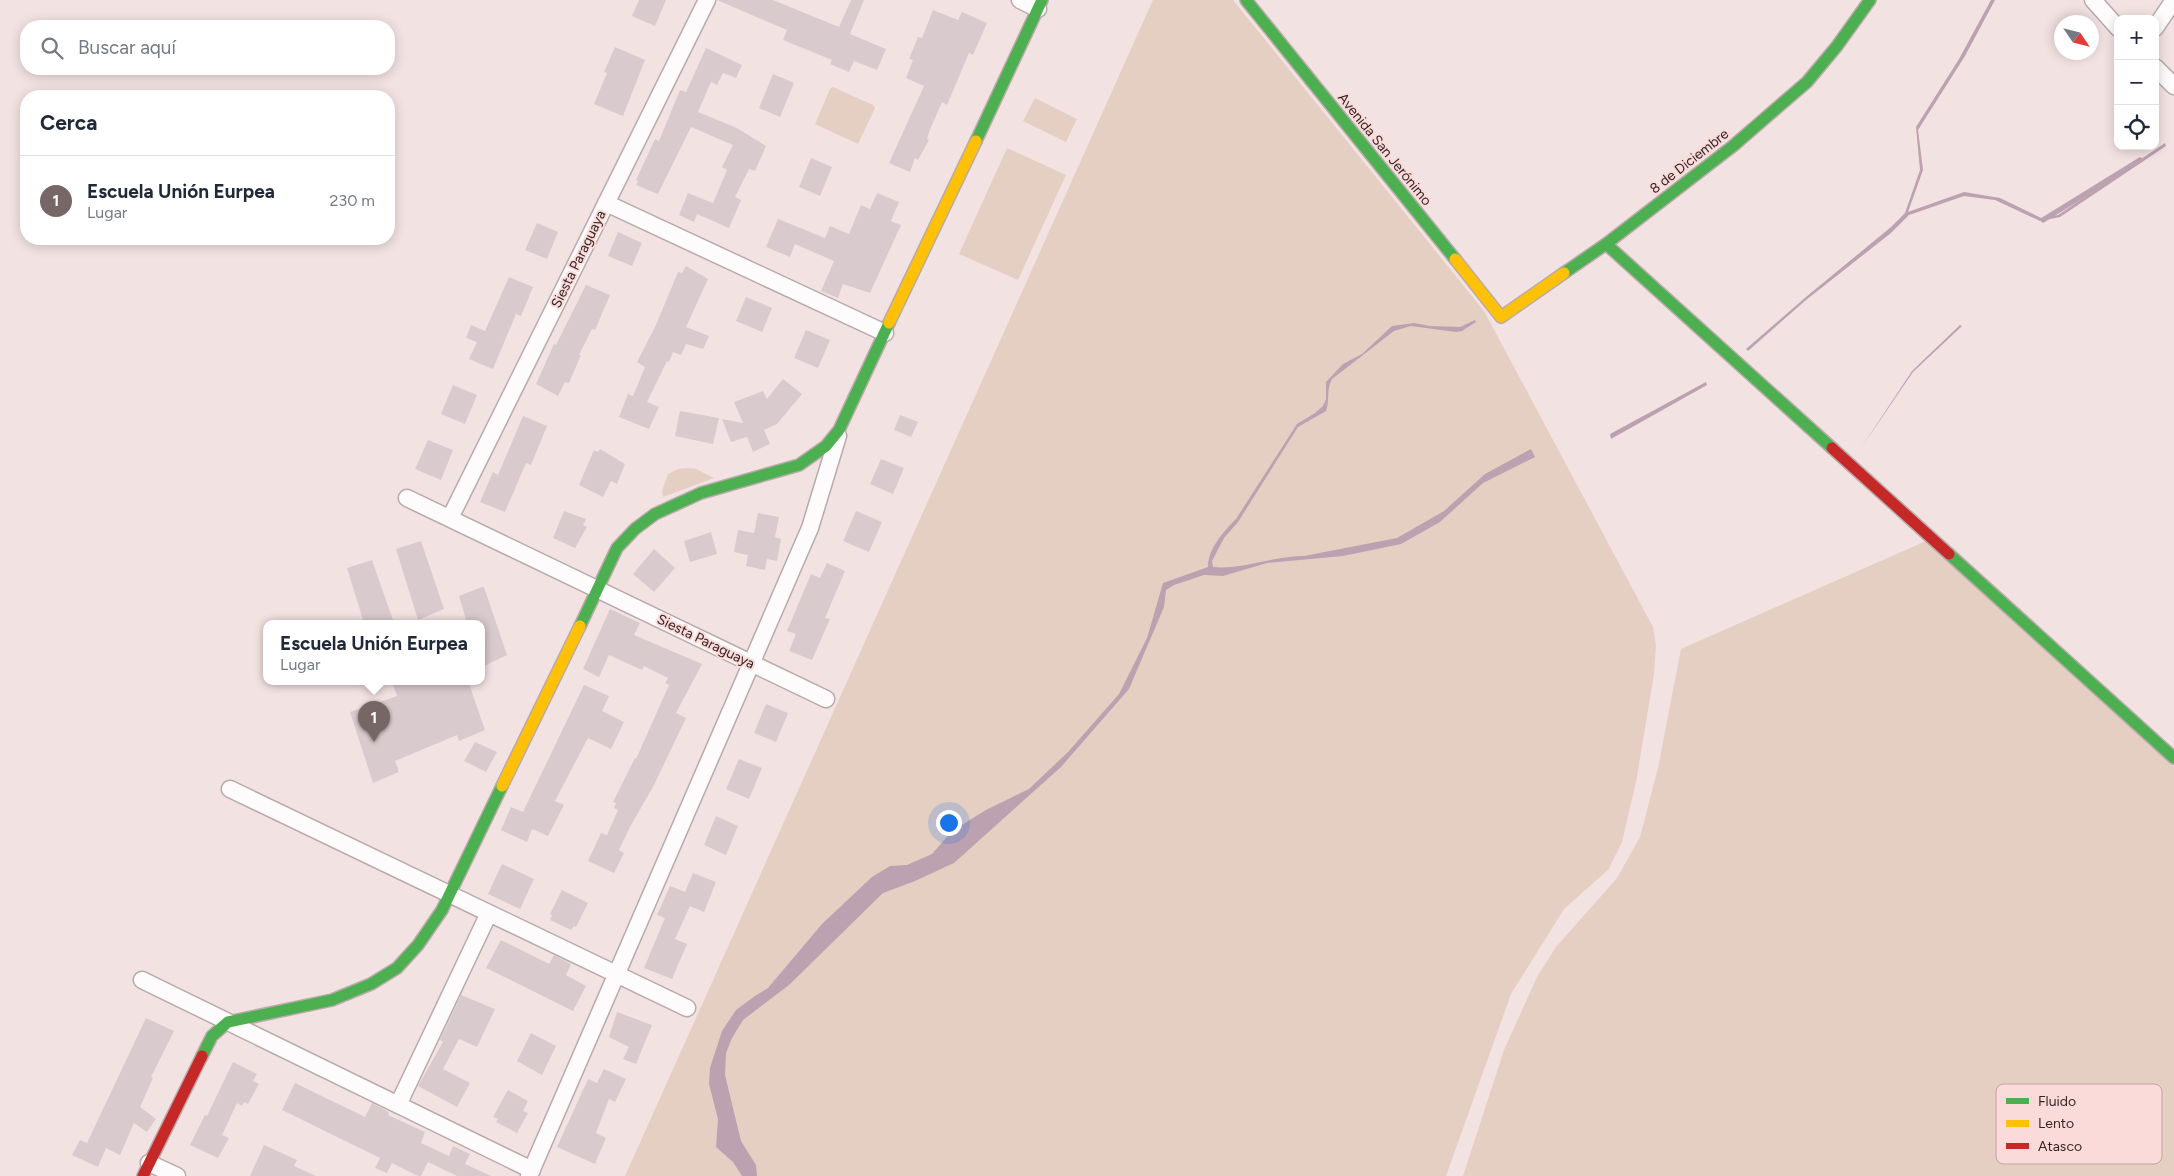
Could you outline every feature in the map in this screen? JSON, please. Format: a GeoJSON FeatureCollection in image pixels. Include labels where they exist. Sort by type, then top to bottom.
{"type":"FeatureCollection","features":[{"type":"Feature","properties":{"kind":"street","name":"Siesta Paraguaya"},"geometry":{"type":"LineString","coordinates":[[450,518],[707,0]]}},
{"type":"Feature","properties":{"kind":"street"},"geometry":{"type":"LineString","coordinates":[[142,980],[398,1105],[531,1173],[810,528],[839,430],[1040,4],[1020,0]]}},
{"type":"Feature","properties":{"kind":"street","name":"Avenida San Jerónimo"},"geometry":{"type":"LineString","coordinates":[[1246,0],[1501,317]]}},
{"type":"Feature","properties":{"kind":"street","name":"8 de Diciembre"},"geometry":{"type":"LineString","coordinates":[[1501,317],[1606,244],[1723,154],[1807,82],[1837,46],[1870,0]]}},
{"type":"Feature","properties":{"kind":"street"},"geometry":{"type":"LineString","coordinates":[[2092,0],[2114,24]]}},
{"type":"Feature","properties":{"kind":"street"},"geometry":{"type":"LineString","coordinates":[[2159,22],[2174,0]]}},
{"type":"Feature","properties":{"kind":"street"},"geometry":{"type":"LineString","coordinates":[[2159,71],[2174,86]]}},
{"type":"Feature","properties":{"kind":"street"},"geometry":{"type":"LineString","coordinates":[[606,203],[885,333]]}},
{"type":"Feature","properties":{"kind":"street"},"geometry":{"type":"LineString","coordinates":[[1606,244],[2174,758]]}},
{"type":"Feature","properties":{"kind":"street"},"geometry":{"type":"LineString","coordinates":[[177,1176],[146,1170],[212,1036],[228,1022],[331,1000],[390,974],[418,946],[442,910],[618,548],[628,535],[644,520],[675,502],[800,465],[814,458],[825,448],[839,430]]}},
{"type":"Feature","properties":{"kind":"street","name":"Siesta Paraguaya"},"geometry":{"type":"LineString","coordinates":[[407,498],[826,699]]}},
{"type":"Feature","properties":{"kind":"street"},"geometry":{"type":"LineString","coordinates":[[230,789],[688,1008]]}},
{"type":"Feature","properties":{"kind":"street"},"geometry":{"type":"LineString","coordinates":[[398,1105],[489,913]]}},
{"type":"Feature","properties":{"kind":"shaded area"},"geometry":{"type":"Polygon","coordinates":[[[1153,0],[1233,0],[1484,311],[1653,627],[1656,645],[1654,674],[1636,782],[1622,842],[1608,870],[1564,909],[1511,994],[1446,1176],[625,1176],[1153,0]]]}},
{"type":"Feature","properties":{"kind":"shaded area"},"geometry":{"type":"Polygon","coordinates":[[[1991,0],[1995,0],[1965,56],[1918,130],[1923,170],[1908,212],[1964,192],[2000,198],[2041,218],[2058,215],[2155,150],[2159,150],[2159,147],[2165,143],[2166,146],[2060,217],[2040,221],[1995,200],[1964,196],[1909,215],[1891,233],[1806,300],[1748,351],[1746,349],[1891,227],[1905,213],[1920,170],[1916,127],[1959,59],[1991,0]]]}},
{"type":"Feature","properties":{"kind":"shaded area"},"geometry":{"type":"Polygon","coordinates":[[[833,87],[873,105],[875,108],[858,144],[815,124],[830,89],[833,87]]]}},
{"type":"Feature","properties":{"kind":"shaded area"},"geometry":{"type":"Polygon","coordinates":[[[1035,98],[1077,119],[1066,142],[1023,121],[1035,98]]]}},
{"type":"Feature","properties":{"kind":"shaded area"},"geometry":{"type":"Polygon","coordinates":[[[1007,148],[1066,175],[1018,280],[959,254],[1007,148]]]}},
{"type":"Feature","properties":{"kind":"shaded area"},"geometry":{"type":"Polygon","coordinates":[[[1475,320],[1476,322],[1462,331],[1456,332],[1411,326],[1394,331],[1332,379],[1326,411],[1298,427],[1238,522],[1224,538],[1212,561],[1213,567],[1234,567],[1280,558],[1304,556],[1397,538],[1444,511],[1485,474],[1531,449],[1535,457],[1483,483],[1440,522],[1401,544],[1343,556],[1267,563],[1223,576],[1204,575],[1174,585],[1166,590],[1164,607],[1129,689],[1061,767],[954,863],[883,893],[789,985],[743,1020],[732,1038],[726,1053],[725,1075],[741,1141],[756,1165],[757,1176],[742,1176],[733,1162],[716,1147],[718,1119],[709,1084],[710,1068],[722,1031],[736,1010],[768,988],[822,924],[872,877],[890,866],[907,865],[932,854],[952,831],[986,810],[1029,789],[1068,752],[1119,694],[1147,638],[1163,583],[1208,567],[1213,547],[1236,519],[1297,424],[1323,406],[1326,399],[1326,382],[1343,364],[1362,354],[1392,326],[1414,323],[1430,326],[1460,327],[1475,320]]]}},
{"type":"Feature","properties":{"kind":"shaded area"},"geometry":{"type":"Polygon","coordinates":[[[1960,325],[1962,326],[1913,372],[1861,448],[1912,371],[1960,325]]]}},
{"type":"Feature","properties":{"kind":"shaded area"},"geometry":{"type":"Polygon","coordinates":[[[1706,382],[1707,385],[1611,439],[1610,434],[1706,382]]]}},
{"type":"Feature","properties":{"kind":"shaded area"},"geometry":{"type":"Polygon","coordinates":[[[678,469],[696,469],[714,478],[663,497],[662,491],[668,474],[678,469]]]}},
{"type":"Feature","properties":{"kind":"shaded area"},"geometry":{"type":"Polygon","coordinates":[[[1926,541],[2174,766],[2174,1176],[1463,1176],[1504,1050],[1537,977],[1556,947],[1617,878],[1640,837],[1658,768],[1681,649],[1926,541]]]}},
{"type":"Feature","properties":{"kind":"building"},"geometry":{"type":"Polygon","coordinates":[[[639,0],[666,0],[655,26],[632,16],[639,0]]]}},
{"type":"Feature","properties":{"kind":"building"},"geometry":{"type":"Polygon","coordinates":[[[717,0],[773,0],[839,27],[851,0],[864,0],[850,34],[886,49],[877,70],[854,61],[849,72],[830,64],[832,60],[783,40],[787,30],[717,0]]]}},
{"type":"Feature","properties":{"kind":"building"},"geometry":{"type":"Polygon","coordinates":[[[933,10],[958,20],[962,12],[987,23],[973,55],[969,53],[947,105],[942,102],[929,132],[927,139],[929,140],[918,160],[915,158],[910,172],[889,163],[924,86],[906,78],[913,60],[909,59],[918,37],[922,38],[933,10]]]}},
{"type":"Feature","properties":{"kind":"building"},"geometry":{"type":"Polygon","coordinates":[[[615,47],[645,60],[623,116],[594,104],[607,73],[604,72],[615,47]]]}},
{"type":"Feature","properties":{"kind":"building"},"geometry":{"type":"Polygon","coordinates":[[[706,48],[742,65],[736,78],[723,73],[717,85],[711,82],[698,112],[737,128],[766,146],[755,171],[749,169],[735,197],[741,200],[729,228],[697,214],[694,222],[679,215],[688,193],[713,203],[727,170],[722,167],[733,145],[691,127],[658,194],[636,185],[638,181],[636,180],[655,139],[659,141],[680,90],[686,92],[706,48]]]}},
{"type":"Feature","properties":{"kind":"building"},"geometry":{"type":"Polygon","coordinates":[[[773,74],[794,83],[780,117],[759,108],[773,74]]]}},
{"type":"Feature","properties":{"kind":"building"},"geometry":{"type":"Polygon","coordinates":[[[811,158],[832,167],[820,196],[799,187],[811,158]]]}},
{"type":"Feature","properties":{"kind":"building"},"geometry":{"type":"Polygon","coordinates":[[[877,193],[899,202],[891,221],[901,225],[870,293],[843,284],[838,298],[821,291],[834,261],[795,244],[790,257],[766,247],[778,219],[825,238],[830,226],[849,234],[861,205],[870,209],[877,193]]]}},
{"type":"Feature","properties":{"kind":"building"},"geometry":{"type":"Polygon","coordinates":[[[537,223],[558,232],[547,259],[525,250],[537,223]]]}},
{"type":"Feature","properties":{"kind":"building"},"geometry":{"type":"Polygon","coordinates":[[[618,232],[642,243],[632,266],[608,256],[618,232]]]}},
{"type":"Feature","properties":{"kind":"building"},"geometry":{"type":"Polygon","coordinates":[[[686,266],[708,279],[686,327],[709,336],[703,349],[686,344],[681,355],[673,352],[669,362],[667,361],[647,402],[659,407],[649,429],[619,417],[628,394],[633,396],[645,367],[637,362],[656,325],[678,272],[682,273],[686,266]]]}},
{"type":"Feature","properties":{"kind":"building"},"geometry":{"type":"Polygon","coordinates":[[[509,277],[533,287],[521,316],[516,314],[493,369],[469,359],[477,342],[466,338],[471,325],[485,331],[509,277]]]}},
{"type":"Feature","properties":{"kind":"building"},"geometry":{"type":"Polygon","coordinates":[[[586,285],[610,295],[595,330],[592,329],[579,355],[581,355],[569,383],[565,382],[558,396],[536,384],[554,344],[556,345],[586,285]]]}},
{"type":"Feature","properties":{"kind":"building"},"geometry":{"type":"Polygon","coordinates":[[[746,297],[772,308],[762,332],[736,321],[746,297]]]}},
{"type":"Feature","properties":{"kind":"building"},"geometry":{"type":"Polygon","coordinates":[[[806,330],[830,340],[818,368],[794,358],[806,330]]]}},
{"type":"Feature","properties":{"kind":"building"},"geometry":{"type":"Polygon","coordinates":[[[783,379],[802,394],[777,424],[764,430],[770,444],[753,452],[747,437],[731,442],[722,419],[743,423],[734,402],[763,391],[767,399],[783,379]]]}},
{"type":"Feature","properties":{"kind":"building"},"geometry":{"type":"Polygon","coordinates":[[[453,385],[477,395],[465,424],[441,414],[453,385]]]}},
{"type":"Feature","properties":{"kind":"building"},"geometry":{"type":"Polygon","coordinates":[[[680,411],[719,418],[713,444],[675,436],[680,411]]]}},
{"type":"Feature","properties":{"kind":"building"},"geometry":{"type":"Polygon","coordinates":[[[900,415],[918,422],[911,437],[894,430],[900,415]]]}},
{"type":"Feature","properties":{"kind":"building"},"geometry":{"type":"Polygon","coordinates":[[[523,416],[547,426],[531,465],[526,463],[505,512],[480,502],[493,472],[498,475],[523,416]]]}},
{"type":"Feature","properties":{"kind":"building"},"geometry":{"type":"Polygon","coordinates":[[[428,440],[453,450],[441,480],[415,469],[428,440]]]}},
{"type":"Feature","properties":{"kind":"building"},"geometry":{"type":"Polygon","coordinates":[[[600,449],[625,464],[617,484],[611,481],[603,497],[579,485],[594,450],[598,452],[600,449]]]}},
{"type":"Feature","properties":{"kind":"building"},"geometry":{"type":"Polygon","coordinates":[[[881,459],[904,468],[893,494],[870,484],[881,459]]]}},
{"type":"Feature","properties":{"kind":"building"},"geometry":{"type":"Polygon","coordinates":[[[564,511],[586,519],[583,525],[587,527],[575,548],[553,538],[564,511]]]}},
{"type":"Feature","properties":{"kind":"building"},"geometry":{"type":"Polygon","coordinates":[[[856,511],[882,522],[869,552],[843,541],[856,511]]]}},
{"type":"Feature","properties":{"kind":"building"},"geometry":{"type":"Polygon","coordinates":[[[758,513],[779,517],[775,537],[781,539],[777,561],[767,559],[765,570],[746,566],[748,555],[734,552],[738,530],[754,533],[758,513]]]}},
{"type":"Feature","properties":{"kind":"building"},"geometry":{"type":"Polygon","coordinates":[[[711,532],[717,554],[690,562],[684,541],[711,532]]]}},
{"type":"Feature","properties":{"kind":"building"},"geometry":{"type":"Polygon","coordinates":[[[421,541],[444,609],[418,620],[396,549],[421,541]]]}},
{"type":"Feature","properties":{"kind":"building"},"geometry":{"type":"Polygon","coordinates":[[[654,549],[675,568],[654,592],[633,574],[654,549]]]}},
{"type":"Feature","properties":{"kind":"building"},"geometry":{"type":"Polygon","coordinates":[[[372,560],[393,620],[363,620],[347,568],[372,560]]]}},
{"type":"Feature","properties":{"kind":"building"},"geometry":{"type":"Polygon","coordinates":[[[827,563],[845,571],[825,618],[830,619],[812,660],[789,651],[796,634],[787,631],[811,574],[820,578],[827,563]]]}},
{"type":"Feature","properties":{"kind":"building"},"geometry":{"type":"Polygon","coordinates":[[[484,587],[507,655],[485,666],[485,620],[466,620],[459,596],[484,587]]]}},
{"type":"Feature","properties":{"kind":"building"},"geometry":{"type":"Polygon","coordinates":[[[610,609],[640,623],[634,635],[702,664],[676,713],[686,718],[654,785],[619,850],[624,853],[614,873],[588,861],[601,833],[607,835],[618,810],[614,808],[616,803],[613,802],[636,759],[669,685],[665,683],[668,678],[644,666],[642,670],[609,655],[599,677],[583,669],[610,609]]]}},
{"type":"Feature","properties":{"kind":"building"},"geometry":{"type":"Polygon","coordinates":[[[393,685],[469,685],[485,730],[459,741],[457,735],[395,761],[399,772],[373,783],[350,712],[397,696],[393,685]]]}},
{"type":"Feature","properties":{"kind":"building"},"geometry":{"type":"Polygon","coordinates":[[[584,685],[609,696],[602,711],[624,722],[611,749],[588,738],[555,801],[564,805],[548,836],[532,829],[527,842],[501,830],[511,807],[523,812],[584,685]]]}},
{"type":"Feature","properties":{"kind":"building"},"geometry":{"type":"Polygon","coordinates":[[[766,704],[788,713],[776,742],[754,733],[766,704]]]}},
{"type":"Feature","properties":{"kind":"building"},"geometry":{"type":"Polygon","coordinates":[[[475,742],[497,752],[486,772],[464,761],[475,742]]]}},
{"type":"Feature","properties":{"kind":"building"},"geometry":{"type":"Polygon","coordinates":[[[739,759],[762,768],[749,799],[726,789],[739,759]]]}},
{"type":"Feature","properties":{"kind":"building"},"geometry":{"type":"Polygon","coordinates":[[[716,816],[738,826],[726,855],[704,845],[716,816]]]}},
{"type":"Feature","properties":{"kind":"building"},"geometry":{"type":"Polygon","coordinates":[[[502,864],[534,879],[520,909],[488,894],[502,864]]]}},
{"type":"Feature","properties":{"kind":"building"},"geometry":{"type":"Polygon","coordinates":[[[693,873],[716,882],[704,912],[690,906],[675,939],[687,944],[672,979],[644,968],[665,918],[657,915],[670,886],[685,892],[693,873]]]}},
{"type":"Feature","properties":{"kind":"building"},"geometry":{"type":"Polygon","coordinates":[[[562,890],[588,903],[576,927],[574,926],[571,930],[550,920],[552,915],[550,914],[562,890]]]}},
{"type":"Feature","properties":{"kind":"building"},"geometry":{"type":"Polygon","coordinates":[[[501,940],[549,964],[554,955],[571,964],[566,975],[586,986],[573,1011],[486,968],[501,940]]]}},
{"type":"Feature","properties":{"kind":"building"},"geometry":{"type":"Polygon","coordinates":[[[461,995],[495,1009],[477,1047],[459,1039],[443,1069],[470,1083],[457,1107],[418,1086],[443,1042],[440,1040],[461,995]]]}},
{"type":"Feature","properties":{"kind":"building"},"geometry":{"type":"Polygon","coordinates":[[[617,1012],[652,1025],[636,1064],[623,1059],[629,1047],[609,1037],[617,1012]]]}},
{"type":"Feature","properties":{"kind":"building"},"geometry":{"type":"Polygon","coordinates":[[[146,1018],[174,1031],[151,1077],[153,1078],[140,1107],[156,1119],[147,1132],[134,1123],[120,1155],[106,1148],[98,1167],[72,1155],[80,1140],[87,1143],[146,1018]]]}},
{"type":"Feature","properties":{"kind":"building"},"geometry":{"type":"Polygon","coordinates":[[[531,1033],[556,1046],[542,1075],[517,1061],[531,1033]]]}},
{"type":"Feature","properties":{"kind":"building"},"geometry":{"type":"Polygon","coordinates":[[[233,1062],[257,1074],[253,1081],[259,1084],[248,1104],[244,1102],[242,1106],[237,1103],[222,1135],[229,1138],[218,1158],[190,1145],[205,1115],[207,1116],[233,1062]]]}},
{"type":"Feature","properties":{"kind":"building"},"geometry":{"type":"Polygon","coordinates":[[[604,1069],[626,1079],[615,1102],[609,1099],[596,1133],[606,1138],[595,1164],[557,1147],[588,1079],[597,1083],[604,1069]]]}},
{"type":"Feature","properties":{"kind":"building"},"geometry":{"type":"Polygon","coordinates":[[[295,1083],[365,1117],[372,1103],[389,1112],[388,1115],[425,1132],[421,1143],[449,1156],[453,1146],[470,1154],[465,1164],[491,1176],[457,1176],[428,1162],[421,1176],[392,1163],[387,1173],[375,1168],[380,1158],[282,1110],[295,1083]]]}},
{"type":"Feature","properties":{"kind":"building"},"geometry":{"type":"Polygon","coordinates":[[[508,1090],[528,1101],[523,1111],[528,1113],[517,1133],[496,1122],[498,1119],[493,1117],[508,1090]]]}},
{"type":"Feature","properties":{"kind":"building"},"geometry":{"type":"Polygon","coordinates":[[[264,1145],[297,1160],[294,1166],[316,1176],[250,1176],[264,1145]]]}},
{"type":"Feature","properties":{"kind":"waterway"},"geometry":{"type":"LineString","coordinates":[[2043,220],[2140,160]]}},
{"type":"Feature","properties":{"kind":"traffic: fast"},"geometry":{"type":"LineString","coordinates":[[976,141],[1042,0]]}},
{"type":"Feature","properties":{"kind":"traffic: fast"},"geometry":{"type":"LineString","coordinates":[[1246,0],[1455,259]]}},
{"type":"Feature","properties":{"kind":"traffic: fast"},"geometry":{"type":"LineString","coordinates":[[1564,273],[1606,244],[1733,146],[1807,82],[1837,46],[1870,0]]}},
{"type":"Feature","properties":{"kind":"traffic: fast"},"geometry":{"type":"LineString","coordinates":[[1606,244],[1832,448]]}},
{"type":"Feature","properties":{"kind":"traffic: fast"},"geometry":{"type":"LineString","coordinates":[[580,626],[617,548],[635,529],[655,514],[701,493],[799,465],[826,446],[839,430],[889,323]]}},
{"type":"Feature","properties":{"kind":"traffic: fast"},"geometry":{"type":"LineString","coordinates":[[1949,554],[2174,758]]}},
{"type":"Feature","properties":{"kind":"traffic: fast"},"geometry":{"type":"LineString","coordinates":[[202,1056],[212,1036],[228,1022],[332,1000],[371,984],[397,968],[418,945],[442,910],[502,786]]}},
{"type":"Feature","properties":{"kind":"traffic: slow"},"geometry":{"type":"LineString","coordinates":[[889,323],[976,141]]}},
{"type":"Feature","properties":{"kind":"traffic: slow"},"geometry":{"type":"LineString","coordinates":[[1455,259],[1501,317],[1564,273]]}},
{"type":"Feature","properties":{"kind":"traffic: slow"},"geometry":{"type":"LineString","coordinates":[[502,786],[580,626]]}},
{"type":"Feature","properties":{"kind":"traffic: jam"},"geometry":{"type":"LineString","coordinates":[[1832,448],[1949,554]]}},
{"type":"Feature","properties":{"kind":"traffic: jam"},"geometry":{"type":"LineString","coordinates":[[143,1176],[202,1056]]}},
{"type":"Feature","properties":{"kind":"place","name":"Escuela Unión Eurpea"},"geometry":{"type":"Point","coordinates":[374,742]}}]}
